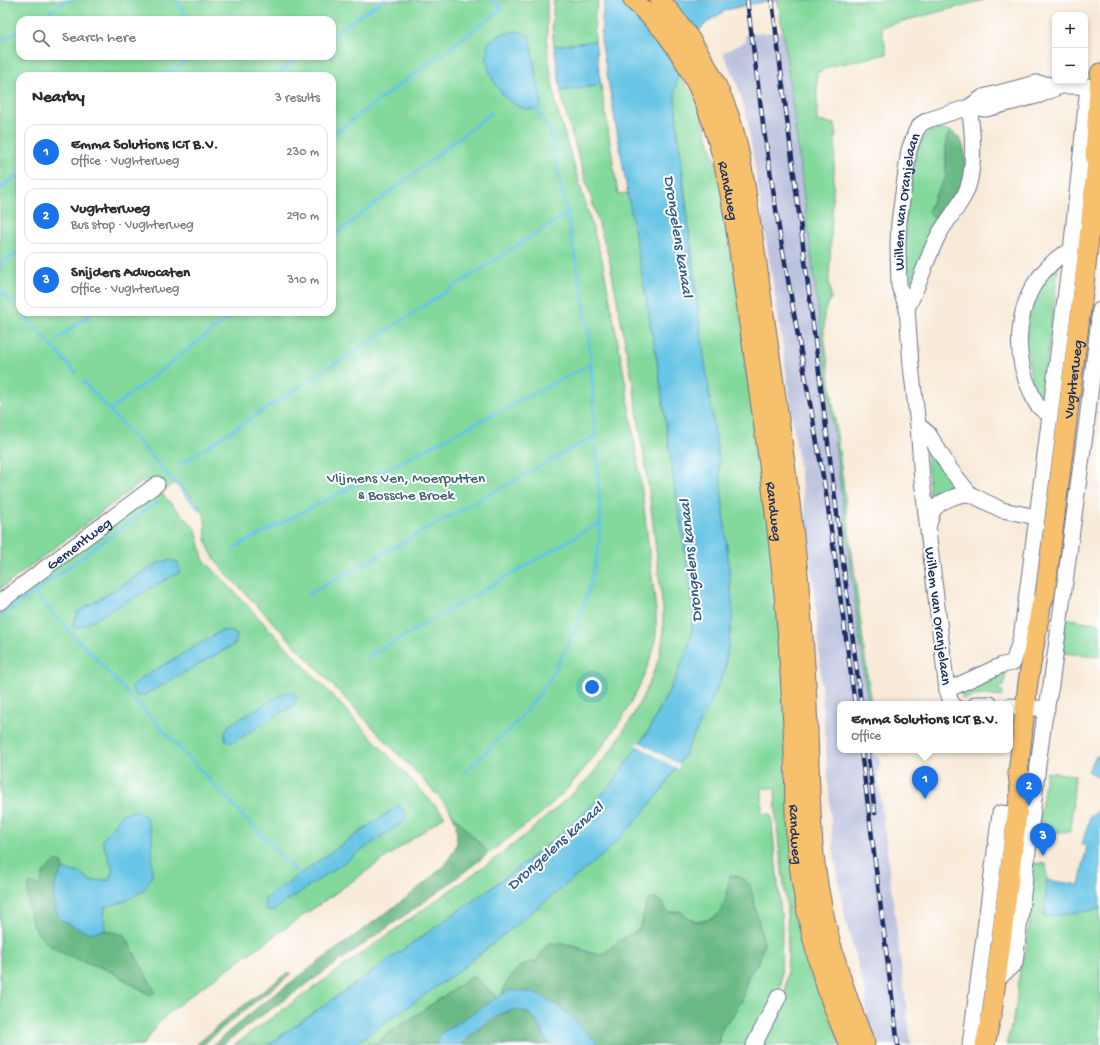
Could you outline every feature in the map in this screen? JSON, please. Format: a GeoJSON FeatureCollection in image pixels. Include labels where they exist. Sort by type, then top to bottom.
{"type":"FeatureCollection","features":[{"type":"Feature","properties":{"kind":"main road","name":"Randweg"},"geometry":{"type":"LineString","coordinates":[[633,0],[648,14],[667,36],[684,60],[703,96],[718,138],[728,182],[773,490],[782,566],[789,661],[797,849],[802,885],[810,928],[827,991],[857,1044]]}},
{"type":"Feature","properties":{"kind":"main road","name":"Randweg"},"geometry":{"type":"LineString","coordinates":[[660,0],[683,28],[708,67],[730,117],[740,157],[782,437],[799,580],[806,682],[813,847],[824,916],[857,1044]]}},
{"type":"Feature","properties":{"kind":"main road","name":"Vughterweg"},"geometry":{"type":"LineString","coordinates":[[985,1045],[992,1012],[996,981],[1008,814],[1020,790],[1018,774],[1029,708],[1031,658],[1041,606],[1045,595],[1099,160],[1095,155],[1098,131],[1095,82]]}},
{"type":"Feature","properties":{"kind":"street","name":"Willem van Oranjelaan"},"geometry":{"type":"LineString","coordinates":[[951,701],[947,690],[922,480],[907,308],[899,286],[898,245],[903,189],[912,141],[921,124],[928,120],[969,107],[983,97],[1036,83],[1061,86],[1095,82]]}},
{"type":"Feature","properties":{"kind":"street","name":"Vughterweg"},"geometry":{"type":"LineString","coordinates":[[947,690],[1002,665],[1013,663],[1019,644],[1037,517],[1070,252],[1095,82]]}},
{"type":"Feature","properties":{"kind":"street","name":"Willem van Oranjelaan"},"geometry":{"type":"LineString","coordinates":[[907,308],[938,236],[959,204],[968,187],[972,153],[972,128],[969,107]]}},
{"type":"Feature","properties":{"kind":"street","name":"Vughterweg"},"geometry":{"type":"LineString","coordinates":[[1050,414],[1044,412],[1038,407],[1027,385],[1022,366],[1019,334],[1021,322],[1032,289],[1045,270],[1060,255],[1070,252]]}},
{"type":"Feature","properties":{"kind":"street","name":"Vughterweg"},"geometry":{"type":"LineString","coordinates":[[1029,708],[1052,678],[1093,420],[1100,310]]}},
{"type":"Feature","properties":{"kind":"street"},"geometry":{"type":"LineString","coordinates":[[918,425],[928,433],[950,469],[970,494],[1002,510],[1037,517]]}},
{"type":"Feature","properties":{"kind":"street","name":"Gementweg"},"geometry":{"type":"LineString","coordinates":[[0,602],[158,484]]}},
{"type":"Feature","properties":{"kind":"street","name":"Willem van Oranjelaan"},"geometry":{"type":"LineString","coordinates":[[928,528],[934,510],[946,500],[963,494],[970,494]]}},
{"type":"Feature","properties":{"kind":"street"},"geometry":{"type":"LineString","coordinates":[[996,981],[1015,963],[1044,721],[1029,708]]}},
{"type":"Feature","properties":{"kind":"street","name":"Vughterweg"},"geometry":{"type":"LineString","coordinates":[[970,1045],[1008,814]]}},
{"type":"Feature","properties":{"kind":"street"},"geometry":{"type":"LineString","coordinates":[[754,1045],[779,996]]}},
{"type":"Feature","properties":{"kind":"shaded area"},"geometry":{"type":"Polygon","coordinates":[[[782,31],[785,47],[868,701],[837,701],[837,753],[874,753],[875,757],[879,756],[880,765],[877,771],[911,1045],[864,1045],[867,1025],[866,995],[845,918],[833,849],[816,609],[805,510],[782,340],[747,118],[737,83],[723,53],[746,41],[745,35],[782,31]]]}},
{"type":"Feature","properties":{"kind":"green space","name":"Vlijmens Ven, Moerputten & Bossche Broek"},"geometry":{"type":"Polygon","coordinates":[[[0,0],[547,0],[547,47],[556,106],[602,259],[626,385],[642,491],[656,611],[656,635],[652,655],[640,685],[623,717],[602,747],[568,788],[542,813],[489,853],[452,814],[439,797],[224,570],[211,553],[208,546],[205,519],[200,506],[177,482],[161,493],[196,529],[203,559],[445,816],[199,989],[171,1011],[156,1026],[143,1045],[0,1045],[0,608],[147,487],[141,480],[140,483],[0,589],[0,0]],[[169,560],[158,563],[78,612],[72,626],[169,560]],[[221,631],[140,679],[139,696],[146,694],[235,644],[231,631],[221,631]],[[399,805],[299,875],[406,813],[399,805]],[[62,863],[40,885],[29,884],[73,957],[112,972],[150,995],[125,935],[105,930],[105,907],[123,902],[131,897],[113,869],[109,880],[90,881],[82,874],[63,870],[62,863]]]}},
{"type":"Feature","properties":{"kind":"green space"},"geometry":{"type":"Polygon","coordinates":[[[554,0],[599,0],[594,17],[595,41],[554,46],[552,29],[554,0]]]}},
{"type":"Feature","properties":{"kind":"green space"},"geometry":{"type":"Polygon","coordinates":[[[984,0],[881,27],[887,54],[832,66],[817,73],[817,121],[834,124],[836,130],[829,280],[831,298],[824,313],[824,332],[871,701],[868,701],[778,1],[984,0]]]}},
{"type":"Feature","properties":{"kind":"green space"},"geometry":{"type":"Polygon","coordinates":[[[678,73],[696,100],[722,181],[841,1045],[761,1045],[785,998],[788,957],[787,908],[779,847],[775,788],[762,788],[762,814],[771,814],[782,924],[781,984],[779,991],[751,1045],[719,1045],[719,1037],[724,1024],[731,1018],[742,1000],[748,977],[759,961],[764,943],[745,880],[738,876],[730,876],[723,908],[714,917],[707,920],[695,921],[686,917],[680,911],[669,913],[660,901],[645,906],[642,923],[638,930],[617,942],[605,953],[590,953],[571,944],[547,945],[536,962],[531,962],[505,985],[502,995],[498,998],[473,976],[372,1045],[353,1045],[456,973],[603,855],[664,787],[683,757],[724,673],[733,613],[719,463],[701,334],[676,113],[675,92],[678,73]]]}},
{"type":"Feature","properties":{"kind":"green space"},"geometry":{"type":"Polygon","coordinates":[[[601,85],[618,194],[628,193],[659,373],[675,491],[684,542],[693,615],[691,636],[684,658],[649,730],[610,786],[585,812],[544,848],[495,885],[268,1045],[234,1045],[500,855],[572,794],[592,774],[609,753],[630,721],[647,688],[659,658],[663,638],[663,610],[649,490],[633,384],[609,258],[563,104],[561,91],[601,85]]]}},
{"type":"Feature","properties":{"kind":"green space"},"geometry":{"type":"Polygon","coordinates":[[[936,129],[950,131],[947,138],[946,149],[946,177],[928,211],[940,221],[911,286],[906,287],[904,259],[905,223],[916,153],[925,135],[936,129]]]}},
{"type":"Feature","properties":{"kind":"green space"},"geometry":{"type":"Polygon","coordinates":[[[950,131],[956,134],[960,139],[964,150],[964,182],[963,187],[953,204],[940,221],[936,220],[928,211],[946,177],[946,149],[947,138],[950,131]]]}},
{"type":"Feature","properties":{"kind":"green space"},"geometry":{"type":"Polygon","coordinates":[[[1059,262],[1042,403],[1032,383],[1024,335],[1036,291],[1059,262]]]}},
{"type":"Feature","properties":{"kind":"green space"},"geometry":{"type":"Polygon","coordinates":[[[926,443],[961,487],[935,502],[930,500],[926,443]]]}},
{"type":"Feature","properties":{"kind":"green space"},"geometry":{"type":"Polygon","coordinates":[[[1065,618],[1100,624],[1100,656],[1061,653],[1065,618]]]}},
{"type":"Feature","properties":{"kind":"green space"},"geometry":{"type":"Polygon","coordinates":[[[1007,669],[1003,687],[999,686],[998,689],[1003,691],[1001,697],[987,695],[963,699],[959,690],[1007,669]]]}},
{"type":"Feature","properties":{"kind":"green space"},"geometry":{"type":"Polygon","coordinates":[[[1046,772],[1075,775],[1070,832],[1038,832],[1046,772]]]}},
{"type":"Feature","properties":{"kind":"green space"},"geometry":{"type":"Polygon","coordinates":[[[452,814],[489,853],[438,892],[222,1045],[213,1045],[264,1002],[409,896],[442,868],[454,851],[457,843],[456,823],[452,814]]]}},
{"type":"Feature","properties":{"kind":"green space"},"geometry":{"type":"Polygon","coordinates":[[[56,860],[62,863],[63,870],[56,881],[91,933],[105,930],[125,935],[155,992],[150,995],[110,971],[67,955],[46,943],[40,936],[31,920],[29,911],[29,884],[40,885],[44,872],[56,860]]]}},
{"type":"Feature","properties":{"kind":"green space"},"geometry":{"type":"Polygon","coordinates":[[[1033,863],[1046,864],[1047,880],[1044,917],[1100,909],[1100,1045],[1006,1045],[1015,1012],[1021,961],[1025,958],[1035,872],[1032,872],[1033,863]]]}},
{"type":"Feature","properties":{"kind":"green space"},"geometry":{"type":"Polygon","coordinates":[[[730,876],[741,878],[750,885],[764,943],[759,961],[748,977],[742,1000],[731,1018],[724,1024],[719,1037],[719,1045],[599,1045],[566,1012],[502,995],[514,972],[523,965],[536,962],[547,945],[550,943],[571,945],[590,953],[605,953],[617,942],[638,930],[642,923],[648,900],[658,900],[669,913],[680,911],[689,919],[695,921],[707,920],[714,917],[722,908],[730,876]]]}},
{"type":"Feature","properties":{"kind":"green space"},"geometry":{"type":"Polygon","coordinates":[[[287,973],[292,973],[203,1045],[196,1045],[232,1014],[287,973]]]}},
{"type":"Feature","properties":{"kind":"green space"},"geometry":{"type":"Polygon","coordinates":[[[473,976],[498,998],[441,1033],[436,1045],[372,1045],[473,976]]]}},
{"type":"Feature","properties":{"kind":"green space"},"geometry":{"type":"Polygon","coordinates":[[[515,1009],[529,1014],[533,1018],[549,1045],[461,1045],[500,1015],[515,1009]]]}},
{"type":"Feature","properties":{"kind":"water","name":"Drongelens kanaal"},"geometry":{"type":"Polygon","coordinates":[[[605,0],[782,0],[751,4],[726,10],[708,22],[694,35],[682,58],[675,92],[683,183],[701,334],[719,463],[733,613],[724,673],[683,757],[664,787],[628,830],[603,855],[456,973],[353,1045],[268,1045],[495,885],[544,848],[585,812],[610,786],[649,730],[684,658],[691,636],[693,615],[684,542],[675,491],[659,373],[601,40],[605,0]]]}},
{"type":"Feature","properties":{"kind":"water"},"geometry":{"type":"Polygon","coordinates":[[[520,31],[529,36],[542,103],[539,108],[528,109],[517,106],[507,98],[498,88],[488,65],[487,53],[489,42],[500,35],[520,31]]]}},
{"type":"Feature","properties":{"kind":"water"},"geometry":{"type":"Polygon","coordinates":[[[595,41],[601,85],[561,91],[554,46],[595,41]]]}},
{"type":"Feature","properties":{"kind":"water"},"geometry":{"type":"Polygon","coordinates":[[[169,560],[178,562],[180,572],[83,626],[76,628],[72,626],[78,612],[158,563],[169,560]]]}},
{"type":"Feature","properties":{"kind":"water"},"geometry":{"type":"Polygon","coordinates":[[[221,631],[231,631],[237,635],[235,644],[146,694],[139,696],[134,694],[132,687],[140,679],[221,631]]]}},
{"type":"Feature","properties":{"kind":"water"},"geometry":{"type":"Polygon","coordinates":[[[292,692],[298,697],[294,705],[232,743],[225,740],[225,732],[229,725],[284,693],[292,692]]]}},
{"type":"Feature","properties":{"kind":"water"},"geometry":{"type":"Polygon","coordinates":[[[1096,756],[1100,756],[1100,778],[1088,771],[1096,756]]]}},
{"type":"Feature","properties":{"kind":"water"},"geometry":{"type":"Polygon","coordinates":[[[399,805],[406,813],[406,820],[273,911],[266,910],[264,899],[399,805]]]}},
{"type":"Feature","properties":{"kind":"water"},"geometry":{"type":"Polygon","coordinates":[[[1100,808],[1100,909],[1044,917],[1047,880],[1079,885],[1087,846],[1082,844],[1090,817],[1100,808]]]}},
{"type":"Feature","properties":{"kind":"water"},"geometry":{"type":"Polygon","coordinates":[[[138,810],[146,817],[152,836],[152,876],[144,891],[123,902],[105,907],[105,930],[91,933],[79,929],[60,919],[55,908],[54,894],[56,881],[63,870],[82,874],[90,881],[109,880],[113,869],[102,841],[122,814],[138,810]]]}},
{"type":"Feature","properties":{"kind":"water"},"geometry":{"type":"Polygon","coordinates":[[[508,991],[522,991],[548,999],[569,1015],[599,1045],[549,1045],[536,1020],[527,1013],[517,1010],[506,1012],[486,1022],[460,1045],[436,1045],[441,1033],[508,991]]]}},
{"type":"Feature","properties":{"kind":"pier"},"geometry":{"type":"Polygon","coordinates":[[[639,742],[680,765],[678,769],[636,745],[639,742]]]}},
{"type":"Feature","properties":{"kind":"waterway"},"geometry":{"type":"LineString","coordinates":[[42,16],[68,0]]}},
{"type":"Feature","properties":{"kind":"waterway"},"geometry":{"type":"LineString","coordinates":[[176,0],[186,16]]}},
{"type":"Feature","properties":{"kind":"waterway"},"geometry":{"type":"LineString","coordinates":[[336,32],[383,0]]}},
{"type":"Feature","properties":{"kind":"waterway"},"geometry":{"type":"LineString","coordinates":[[336,132],[502,9],[492,0]]}},
{"type":"Feature","properties":{"kind":"waterway"},"geometry":{"type":"LineString","coordinates":[[0,42],[16,32]]}},
{"type":"Feature","properties":{"kind":"waterway"},"geometry":{"type":"LineString","coordinates":[[170,72],[187,60]]}},
{"type":"Feature","properties":{"kind":"waterway"},"geometry":{"type":"LineString","coordinates":[[279,72],[296,60]]}},
{"type":"Feature","properties":{"kind":"waterway"},"geometry":{"type":"LineString","coordinates":[[464,773],[515,724],[548,683],[575,631],[590,586],[598,551],[601,522],[588,328],[567,213],[550,135],[547,126],[535,106]]}},
{"type":"Feature","properties":{"kind":"waterway"},"geometry":{"type":"LineString","coordinates":[[336,234],[491,113]]}},
{"type":"Feature","properties":{"kind":"waterway"},"geometry":{"type":"LineString","coordinates":[[0,188],[16,177]]}},
{"type":"Feature","properties":{"kind":"waterway"},"geometry":{"type":"LineString","coordinates":[[179,465],[567,213]]}},
{"type":"Feature","properties":{"kind":"waterway"},"geometry":{"type":"LineString","coordinates":[[0,264],[16,254]]}},
{"type":"Feature","properties":{"kind":"waterway"},"geometry":{"type":"LineString","coordinates":[[0,289],[14,305]]}},
{"type":"Feature","properties":{"kind":"waterway"},"geometry":{"type":"LineString","coordinates":[[25,316],[76,373]]}},
{"type":"Feature","properties":{"kind":"waterway"},"geometry":{"type":"LineString","coordinates":[[56,340],[88,316]]}},
{"type":"Feature","properties":{"kind":"waterway"},"geometry":{"type":"LineString","coordinates":[[110,410],[231,316]]}},
{"type":"Feature","properties":{"kind":"waterway"},"geometry":{"type":"LineString","coordinates":[[233,548],[591,364]]}},
{"type":"Feature","properties":{"kind":"waterway"},"geometry":{"type":"LineString","coordinates":[[83,381],[200,510]]}},
{"type":"Feature","properties":{"kind":"waterway"},"geometry":{"type":"LineString","coordinates":[[309,594],[595,436]]}},
{"type":"Feature","properties":{"kind":"waterway"},"geometry":{"type":"LineString","coordinates":[[0,617],[157,502]]}},
{"type":"Feature","properties":{"kind":"waterway"},"geometry":{"type":"LineString","coordinates":[[368,657],[601,522]]}},
{"type":"Feature","properties":{"kind":"waterway"},"geometry":{"type":"LineString","coordinates":[[33,592],[299,875]]}},
{"type":"Feature","properties":{"kind":"railway"},"geometry":{"type":"LineString","coordinates":[[747,0],[764,131],[780,235],[826,493],[855,701]]}},
{"type":"Feature","properties":{"kind":"railway"},"geometry":{"type":"LineString","coordinates":[[772,0],[861,701]]}},
{"type":"Feature","properties":{"kind":"railway"},"geometry":{"type":"LineString","coordinates":[[861,753],[898,1045]]}},
{"type":"Feature","properties":{"kind":"railway"},"geometry":{"type":"LineString","coordinates":[[867,753],[875,813]]}},
{"type":"Feature","properties":{"kind":"place","name":"Emma Solutions ICT B.V."},"geometry":{"type":"Point","coordinates":[925,799]}},
{"type":"Feature","properties":{"kind":"place","name":"Vughterweg"},"geometry":{"type":"Point","coordinates":[1029,806]}},
{"type":"Feature","properties":{"kind":"place","name":"Snijders Advocaten"},"geometry":{"type":"Point","coordinates":[1043,856]}}]}
